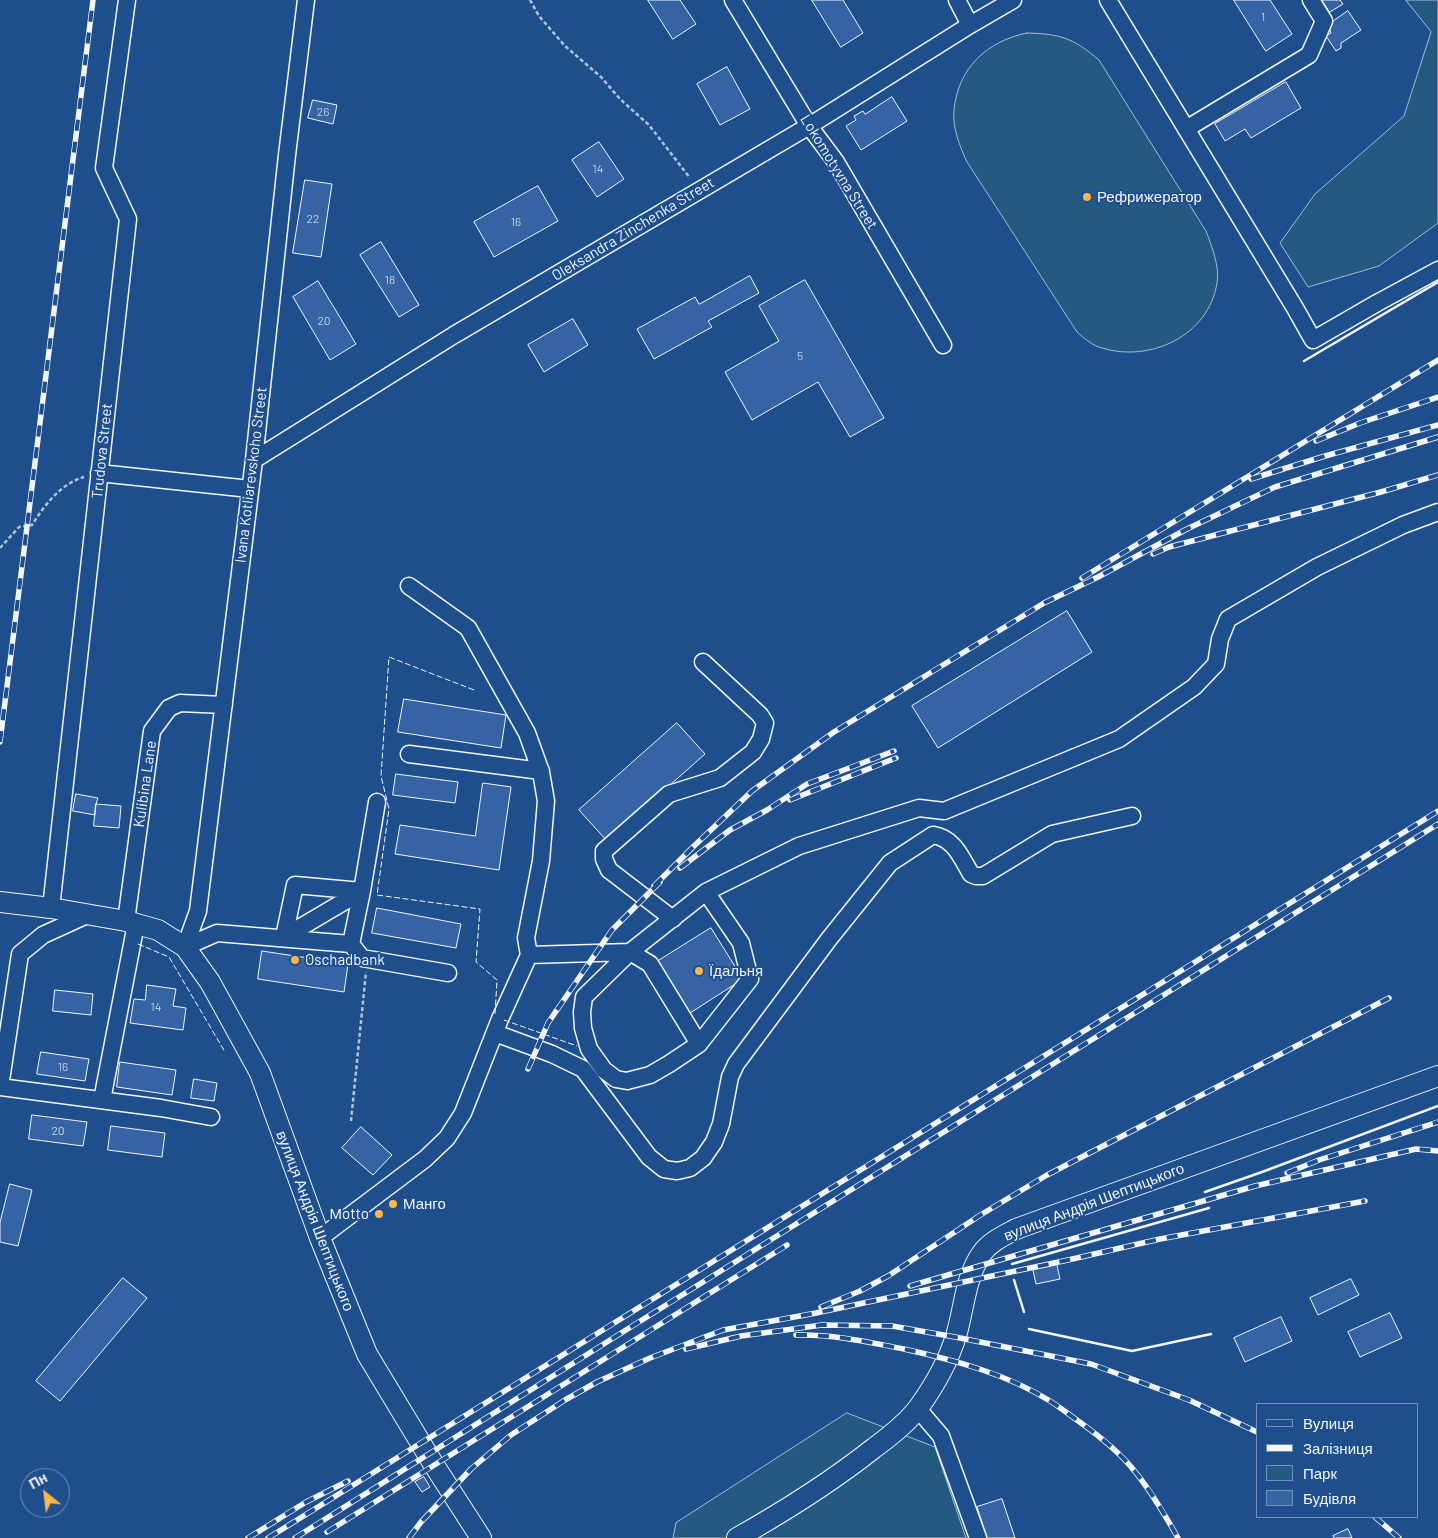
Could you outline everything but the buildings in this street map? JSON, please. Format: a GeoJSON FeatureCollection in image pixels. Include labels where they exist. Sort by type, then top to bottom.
{"type":"FeatureCollection","features":[{"type":"Feature","properties":{"kind":"main road","name":"вулиця Андрія Шептицького"},"geometry":{"type":"LineString","coordinates":[[0,902],[89,914],[131,923],[158,930],[185,947],[210,982],[260,1073],[320,1238],[366,1354],[481,1538]]}},
{"type":"Feature","properties":{"kind":"main road","name":"вулиця Андрія Шептицького"},"geometry":{"type":"LineString","coordinates":[[737,1538],[788,1510],[856,1463],[888,1438],[918,1409],[947,1360],[956,1337],[969,1280],[974,1268],[982,1253],[997,1239],[1025,1226],[1438,1076]]}},
{"type":"Feature","properties":{"kind":"street","name":"Trudova Street"},"geometry":{"type":"LineString","coordinates":[[51,908],[128,219],[104,168],[126,0]]}},
{"type":"Feature","properties":{"kind":"street","name":"Ivana Kotliarevskoho Street"},"geometry":{"type":"LineString","coordinates":[[185,947],[198,912],[254,460],[306,0]]}},
{"type":"Feature","properties":{"kind":"street","name":"Lokomotyvna Street"},"geometry":{"type":"LineString","coordinates":[[733,0],[809,126],[836,162],[943,345]]}},
{"type":"Feature","properties":{"kind":"street"},"geometry":{"type":"LineString","coordinates":[[957,0],[970,25]]}},
{"type":"Feature","properties":{"kind":"street","name":"Oleksandra Zinchenka Street"},"geometry":{"type":"LineString","coordinates":[[254,460],[454,335],[809,126],[1013,0]]}},
{"type":"Feature","properties":{"kind":"street"},"geometry":{"type":"LineString","coordinates":[[1108,0],[1313,340],[1377,302],[1438,270]]}},
{"type":"Feature","properties":{"kind":"street"},"geometry":{"type":"LineString","coordinates":[[1186,129],[1309,54],[1324,20],[1311,0]]}},
{"type":"Feature","properties":{"kind":"street"},"geometry":{"type":"LineString","coordinates":[[99,473],[250,489]]}},
{"type":"Feature","properties":{"kind":"street"},"geometry":{"type":"LineString","coordinates":[[706,892],[741,943],[750,979],[699,1044],[650,1075],[627,1081],[616,1079],[604,1070],[589,1049],[583,1028],[582,1012],[584,997],[630,952],[706,892],[799,846],[919,808],[944,811],[1118,739],[1194,687],[1216,664],[1220,639],[1228,619],[1317,566],[1403,525],[1438,512]]}},
{"type":"Feature","properties":{"kind":"street"},"geometry":{"type":"LineString","coordinates":[[320,1238],[425,1159],[447,1138],[463,1113],[497,1026],[529,954],[526,938],[541,860],[546,801],[541,771],[526,733],[468,628],[409,586]]}},
{"type":"Feature","properties":{"kind":"street"},"geometry":{"type":"LineString","coordinates":[[673,919],[609,870],[604,858],[604,851],[669,794],[720,778],[753,752],[761,739],[765,723],[760,715],[703,662]]}},
{"type":"Feature","properties":{"kind":"street","name":"Kulibina Lane"},"geometry":{"type":"LineString","coordinates":[[131,923],[152,731],[169,708],[180,702],[224,705]]}},
{"type":"Feature","properties":{"kind":"street"},"geometry":{"type":"LineString","coordinates":[[409,754],[541,771]]}},
{"type":"Feature","properties":{"kind":"street"},"geometry":{"type":"LineString","coordinates":[[351,944],[377,802]]}},
{"type":"Feature","properties":{"kind":"street"},"geometry":{"type":"LineString","coordinates":[[497,1026],[583,1069],[649,1157],[664,1169],[677,1171],[690,1168],[704,1158],[714,1142],[721,1124],[730,1077],[736,1064],[829,939],[890,863],[934,835],[944,836],[953,844],[971,874],[983,876],[1052,834],[1132,816]]}},
{"type":"Feature","properties":{"kind":"street"},"geometry":{"type":"LineString","coordinates":[[284,937],[295,885],[362,891]]}},
{"type":"Feature","properties":{"kind":"street"},"geometry":{"type":"LineString","coordinates":[[284,937],[362,891]]}},
{"type":"Feature","properties":{"kind":"street"},"geometry":{"type":"LineString","coordinates":[[89,914],[43,935],[20,954],[0,1087],[211,1117]]}},
{"type":"Feature","properties":{"kind":"street"},"geometry":{"type":"LineString","coordinates":[[102,1100],[131,923]]}},
{"type":"Feature","properties":{"kind":"street"},"geometry":{"type":"LineString","coordinates":[[185,947],[217,933],[284,937],[351,944],[362,958],[448,973]]}},
{"type":"Feature","properties":{"kind":"street"},"geometry":{"type":"LineString","coordinates":[[529,954],[630,952],[650,964],[699,1044]]}},
{"type":"Feature","properties":{"kind":"street"},"geometry":{"type":"LineString","coordinates":[[918,1409],[941,1436],[978,1538]]}},
{"type":"Feature","properties":{"kind":"path"},"geometry":{"type":"LineString","coordinates":[[530,0],[539,16],[565,46],[595,72],[620,99],[649,125],[699,190]]}},
{"type":"Feature","properties":{"kind":"path"},"geometry":{"type":"LineString","coordinates":[[0,548],[19,527],[32,525],[43,508],[65,486],[81,478],[99,473]]}},
{"type":"Feature","properties":{"kind":"path"},"geometry":{"type":"LineString","coordinates":[[351,1121],[368,958]]}},
{"type":"Feature","properties":{"kind":"green space"},"geometry":{"type":"Polygon","coordinates":[[[1406,0],[1438,0],[1438,223],[1379,266],[1308,287],[1280,243],[1315,194],[1404,116],[1431,32],[1406,0]]]}},
{"type":"Feature","properties":{"kind":"green space","name":"Рефрижератор"},"geometry":{"type":"Polygon","coordinates":[[[1027,33],[1058,36],[1074,42],[1099,60],[1206,231],[1213,250],[1218,277],[1212,301],[1203,317],[1175,341],[1158,348],[1121,352],[1095,346],[1077,332],[967,162],[957,137],[954,123],[954,110],[961,81],[968,69],[987,50],[999,42],[1027,33]]]}},
{"type":"Feature","properties":{"kind":"green space"},"geometry":{"type":"Polygon","coordinates":[[[847,1413],[935,1447],[966,1538],[673,1538],[676,1523],[847,1413]]]}},
{"type":"Feature","properties":{"kind":"railway"},"geometry":{"type":"LineString","coordinates":[[0,742],[93,0]]}},
{"type":"Feature","properties":{"kind":"railway"},"geometry":{"type":"LineString","coordinates":[[1082,578],[1438,360]]}},
{"type":"Feature","properties":{"kind":"railway"},"geometry":{"type":"LineString","coordinates":[[1316,441],[1360,423],[1438,397]]}},
{"type":"Feature","properties":{"kind":"railway"},"geometry":{"type":"LineString","coordinates":[[1251,479],[1325,456],[1438,425]]}},
{"type":"Feature","properties":{"kind":"railway"},"geometry":{"type":"LineString","coordinates":[[654,886],[752,791],[834,732],[1044,603],[1098,577],[1187,529],[1275,487],[1438,437]]}},
{"type":"Feature","properties":{"kind":"railway"},"geometry":{"type":"LineString","coordinates":[[1153,554],[1169,547],[1381,492],[1438,475]]}},
{"type":"Feature","properties":{"kind":"railway"},"geometry":{"type":"LineString","coordinates":[[680,868],[730,830],[767,810],[807,784],[894,751]]}},
{"type":"Feature","properties":{"kind":"railway"},"geometry":{"type":"LineString","coordinates":[[790,800],[896,758]]}},
{"type":"Feature","properties":{"kind":"railway"},"geometry":{"type":"LineString","coordinates":[[268,1538],[1438,811]]}},
{"type":"Feature","properties":{"kind":"railway"},"geometry":{"type":"LineString","coordinates":[[295,1538],[1438,824]]}},
{"type":"Feature","properties":{"kind":"railway"},"geometry":{"type":"LineString","coordinates":[[528,1069],[548,1023],[612,930],[660,882]]}},
{"type":"Feature","properties":{"kind":"railway"},"geometry":{"type":"LineString","coordinates":[[821,1307],[860,1291],[888,1276],[982,1214],[1047,1175],[1389,998]]}},
{"type":"Feature","properties":{"kind":"railway"},"geometry":{"type":"LineString","coordinates":[[1287,1173],[1319,1160],[1438,1122]]}},
{"type":"Feature","properties":{"kind":"railway"},"geometry":{"type":"LineString","coordinates":[[910,1286],[1255,1186],[1416,1149],[1438,1151]]}},
{"type":"Feature","properties":{"kind":"railway"},"geometry":{"type":"LineString","coordinates":[[409,1538],[421,1522],[471,1469],[511,1435],[597,1382],[650,1358],[723,1330],[816,1313],[1160,1239],[1365,1201]]}},
{"type":"Feature","properties":{"kind":"railway"},"geometry":{"type":"LineString","coordinates":[[327,1532],[787,1245]]}},
{"type":"Feature","properties":{"kind":"railway"},"geometry":{"type":"LineString","coordinates":[[686,1349],[741,1336],[822,1325],[892,1326],[1091,1364],[1189,1400],[1256,1432]]}},
{"type":"Feature","properties":{"kind":"railway"},"geometry":{"type":"LineString","coordinates":[[796,1335],[850,1339],[923,1353],[980,1369],[1033,1391],[1088,1428],[1121,1456],[1145,1485],[1178,1538]]}},
{"type":"Feature","properties":{"kind":"railway"},"geometry":{"type":"LineString","coordinates":[[248,1538],[306,1502],[348,1481]]}},
{"type":"Feature","properties":{"kind":"railway"},"geometry":{"type":"LineString","coordinates":[[1376,1518],[1399,1538]]}},
{"type":"Feature","properties":{"kind":"fence"},"geometry":{"type":"LineString","coordinates":[[474,690],[389,657],[381,776],[389,809],[377,895],[480,909],[476,962],[497,980],[495,1014]]}},
{"type":"Feature","properties":{"kind":"fence"},"geometry":{"type":"LineString","coordinates":[[138,944],[169,957],[225,1052]]}},
{"type":"Feature","properties":{"kind":"fence"},"geometry":{"type":"LineString","coordinates":[[504,1020],[577,1046]]}},
{"type":"Feature","properties":{"kind":"wall"},"geometry":{"type":"LineString","coordinates":[[1304,361],[1438,282]]}},
{"type":"Feature","properties":{"kind":"wall"},"geometry":{"type":"LineString","coordinates":[[1205,1192],[1438,1106]]}},
{"type":"Feature","properties":{"kind":"wall"},"geometry":{"type":"LineString","coordinates":[[1012,1264],[1209,1208]]}},
{"type":"Feature","properties":{"kind":"wall"},"geometry":{"type":"LineString","coordinates":[[1014,1280],[1024,1312]]}},
{"type":"Feature","properties":{"kind":"wall"},"geometry":{"type":"LineString","coordinates":[[1029,1329],[1132,1351],[1211,1334]]}},
{"type":"Feature","properties":{"kind":"place","name":"Рефрижератор"},"geometry":{"type":"Point","coordinates":[1087,197]}},
{"type":"Feature","properties":{"kind":"place","name":"Oschadbank"},"geometry":{"type":"Point","coordinates":[295,960]}},
{"type":"Feature","properties":{"kind":"place","name":"Їдальня"},"geometry":{"type":"Point","coordinates":[699,971]}},
{"type":"Feature","properties":{"kind":"place","name":"Манго"},"geometry":{"type":"Point","coordinates":[393,1204]}},
{"type":"Feature","properties":{"kind":"place","name":"Мotto"},"geometry":{"type":"Point","coordinates":[379,1214]}}]}
